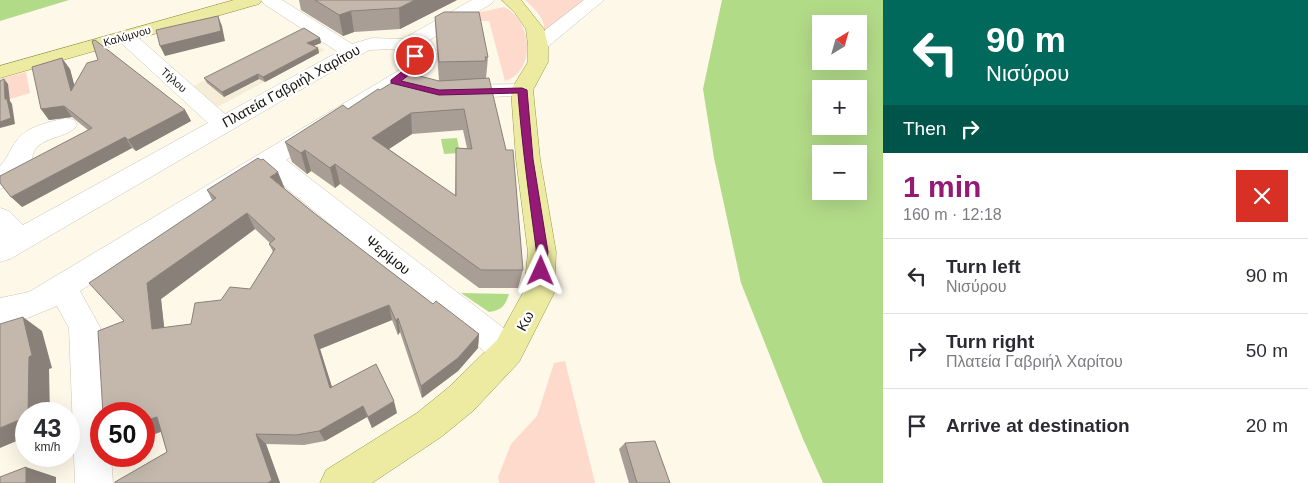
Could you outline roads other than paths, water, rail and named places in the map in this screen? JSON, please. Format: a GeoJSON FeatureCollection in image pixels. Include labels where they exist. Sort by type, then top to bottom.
{"type":"FeatureCollection","features":[{"type":"Feature","properties":{"kind":"main road","name":"Καλύμνου"},"geometry":{"type":"LineString","coordinates":[[0,72],[253,0]]}},
{"type":"Feature","properties":{"kind":"main road"},"geometry":{"type":"LineString","coordinates":[[511,0],[521,9],[535,29],[538,45],[538,62],[522,90]]}},
{"type":"Feature","properties":{"kind":"main road","name":"Κω"},"geometry":{"type":"LineString","coordinates":[[340,483],[429,425],[461,399],[508,351],[539,293],[542,252],[528,159],[522,90]]}},
{"type":"Feature","properties":{"kind":"street"},"geometry":{"type":"LineString","coordinates":[[270,0],[350,51]]}},
{"type":"Feature","properties":{"kind":"street"},"geometry":{"type":"LineString","coordinates":[[0,311],[11,311],[30,305],[62,287],[394,82],[405,74],[415,62],[413,53],[405,46],[485,0]]}},
{"type":"Feature","properties":{"kind":"street"},"geometry":{"type":"LineString","coordinates":[[538,45],[595,0]]}},
{"type":"Feature","properties":{"kind":"street","name":"Τήλου"},"geometry":{"type":"LineString","coordinates":[[126,37],[223,124]]}},
{"type":"Feature","properties":{"kind":"street","name":"Πλατεία Γαβριήλ Χαρίτου"},"geometry":{"type":"LineString","coordinates":[[10,245],[350,51],[379,41],[405,46]]}},
{"type":"Feature","properties":{"kind":"street"},"geometry":{"type":"LineString","coordinates":[[394,82],[431,91],[522,90]]}},
{"type":"Feature","properties":{"kind":"street"},"geometry":{"type":"LineString","coordinates":[[0,180],[8,174],[20,159],[23,147],[28,141],[39,134],[66,125]]}},
{"type":"Feature","properties":{"kind":"street","name":"Ψερίμου"},"geometry":{"type":"LineString","coordinates":[[268,159],[508,351]]}},
{"type":"Feature","properties":{"kind":"street"},"geometry":{"type":"LineString","coordinates":[[0,218],[10,245]]}},
{"type":"Feature","properties":{"kind":"street"},"geometry":{"type":"LineString","coordinates":[[62,287],[84,327],[94,483]]}}]}
